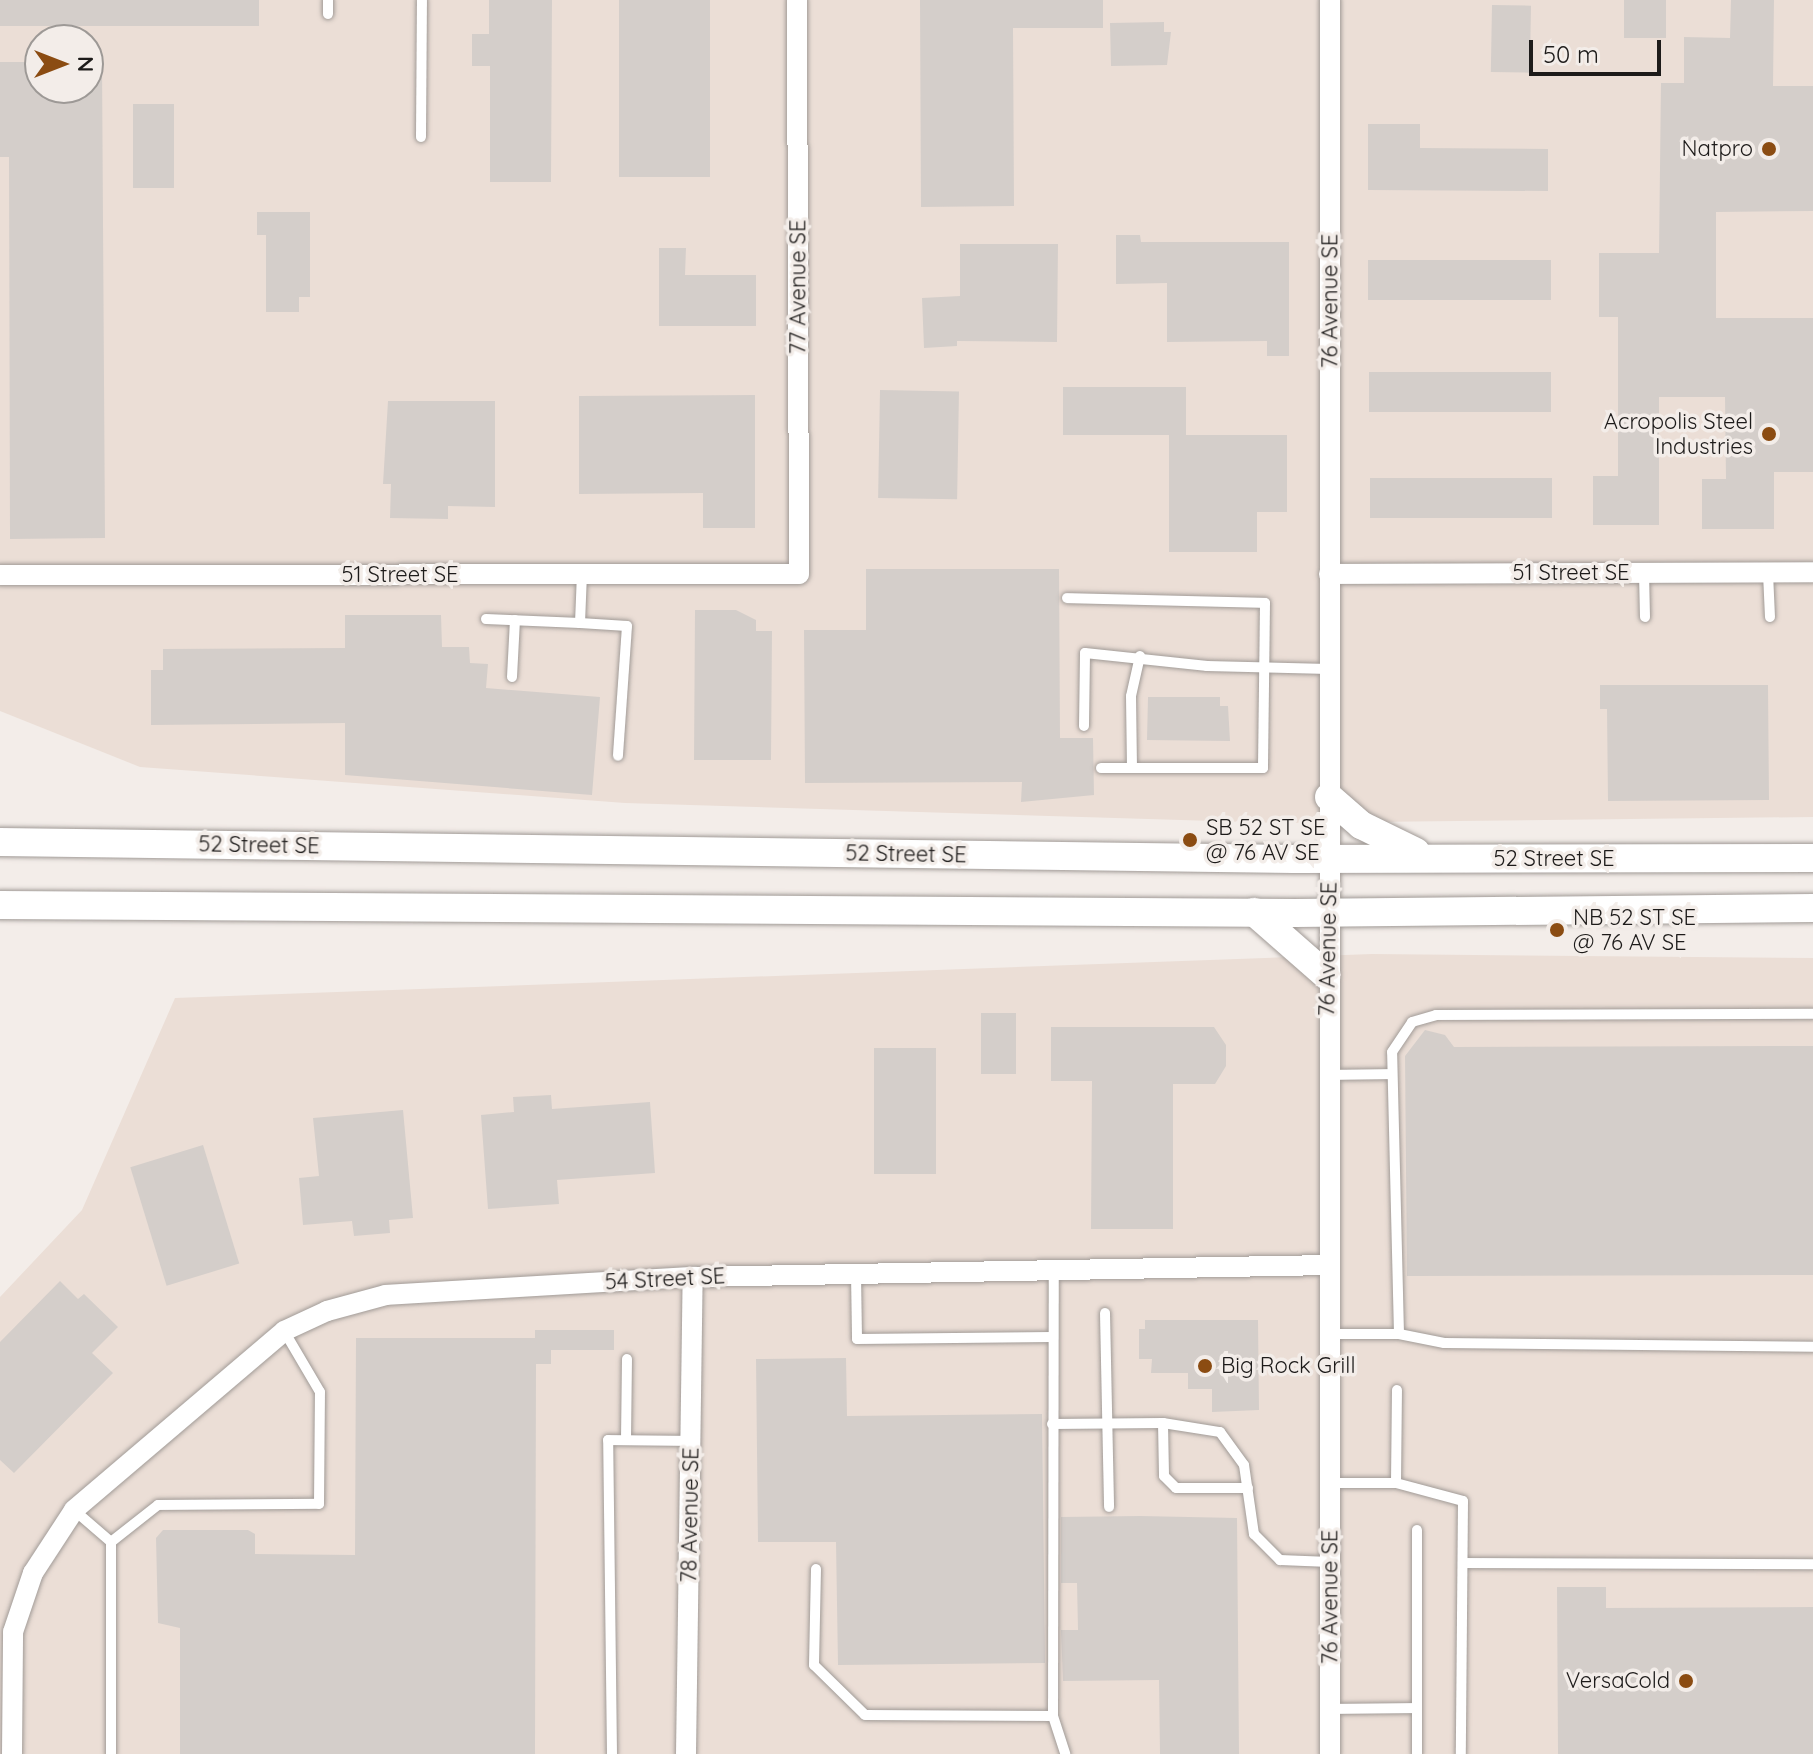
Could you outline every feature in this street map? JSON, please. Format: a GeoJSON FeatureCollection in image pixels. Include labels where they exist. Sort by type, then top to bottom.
{"type":"FeatureCollection","features":[{"type":"Feature","properties":{"kind":"main road"},"geometry":{"type":"LineString","coordinates":[[1329,797],[1382,838],[1431,859]]}},
{"type":"Feature","properties":{"kind":"main road","name":"52 Street SE"},"geometry":{"type":"LineString","coordinates":[[0,842],[1329,859],[1813,858]]}},
{"type":"Feature","properties":{"kind":"main road"},"geometry":{"type":"LineString","coordinates":[[0,856],[51,842]]}},
{"type":"Feature","properties":{"kind":"main road"},"geometry":{"type":"LineString","coordinates":[[0,905],[1254,912],[1813,908]]}},
{"type":"Feature","properties":{"kind":"main road"},"geometry":{"type":"LineString","coordinates":[[1254,912],[1326,975]]}},
{"type":"Feature","properties":{"kind":"street","name":"77 Avenue SE"},"geometry":{"type":"LineString","coordinates":[[797,0],[799,574]]}},
{"type":"Feature","properties":{"kind":"street","name":"76 Avenue SE"},"geometry":{"type":"LineString","coordinates":[[1330,0],[1329,859],[1326,975],[1330,1754]]}},
{"type":"Feature","properties":{"kind":"street","name":"51 Street SE"},"geometry":{"type":"LineString","coordinates":[[1329,574],[1813,572]]}},
{"type":"Feature","properties":{"kind":"street","name":"51 Street SE"},"geometry":{"type":"LineString","coordinates":[[0,575],[799,574]]}},
{"type":"Feature","properties":{"kind":"street","name":"54 Street SE"},"geometry":{"type":"LineString","coordinates":[[12,1754],[6,1709],[13,1632],[33,1573],[74,1510],[284,1331],[386,1295],[693,1277],[1329,1265]]}},
{"type":"Feature","properties":{"kind":"street","name":"78 Avenue SE"},"geometry":{"type":"LineString","coordinates":[[686,1754],[693,1277]]}},
{"type":"Feature","properties":{"kind":"lane"},"geometry":{"type":"LineString","coordinates":[[328,0],[328,14]]}},
{"type":"Feature","properties":{"kind":"lane"},"geometry":{"type":"LineString","coordinates":[[421,137],[422,0]]}},
{"type":"Feature","properties":{"kind":"lane"},"geometry":{"type":"LineString","coordinates":[[1644,573],[1645,617]]}},
{"type":"Feature","properties":{"kind":"lane"},"geometry":{"type":"LineString","coordinates":[[1768,573],[1770,617]]}},
{"type":"Feature","properties":{"kind":"lane"},"geometry":{"type":"LineString","coordinates":[[580,623],[582,574]]}},
{"type":"Feature","properties":{"kind":"lane"},"geometry":{"type":"LineString","coordinates":[[1067,598],[1265,603],[1263,768],[1101,768]]}},
{"type":"Feature","properties":{"kind":"lane"},"geometry":{"type":"LineString","coordinates":[[486,619],[627,626],[618,756]]}},
{"type":"Feature","properties":{"kind":"lane"},"geometry":{"type":"LineString","coordinates":[[512,677],[515,620]]}},
{"type":"Feature","properties":{"kind":"lane"},"geometry":{"type":"LineString","coordinates":[[1084,726],[1085,653],[1264,668],[1329,669]]}},
{"type":"Feature","properties":{"kind":"lane"},"geometry":{"type":"LineString","coordinates":[[1132,768],[1131,696],[1140,656]]}},
{"type":"Feature","properties":{"kind":"lane"},"geometry":{"type":"LineString","coordinates":[[1399,1334],[1392,1074],[1399,1033],[1436,1015],[1813,1014]]}},
{"type":"Feature","properties":{"kind":"lane"},"geometry":{"type":"LineString","coordinates":[[1327,1075],[1392,1074]]}},
{"type":"Feature","properties":{"kind":"lane"},"geometry":{"type":"LineString","coordinates":[[1054,1270],[1053,1716],[1065,1754]]}},
{"type":"Feature","properties":{"kind":"lane"},"geometry":{"type":"LineString","coordinates":[[856,1274],[857,1339],[1052,1337]]}},
{"type":"Feature","properties":{"kind":"lane"},"geometry":{"type":"LineString","coordinates":[[1105,1313],[1109,1507]]}},
{"type":"Feature","properties":{"kind":"lane"},"geometry":{"type":"LineString","coordinates":[[111,1542],[158,1505],[319,1504],[320,1392],[284,1331]]}},
{"type":"Feature","properties":{"kind":"lane"},"geometry":{"type":"LineString","coordinates":[[1329,1334],[1399,1334],[1444,1343],[1813,1347]]}},
{"type":"Feature","properties":{"kind":"lane"},"geometry":{"type":"LineString","coordinates":[[626,1440],[627,1359]]}},
{"type":"Feature","properties":{"kind":"lane"},"geometry":{"type":"LineString","coordinates":[[1396,1483],[1397,1390]]}},
{"type":"Feature","properties":{"kind":"lane"},"geometry":{"type":"LineString","coordinates":[[1052,1424],[1163,1423],[1220,1432],[1234,1444],[1248,1488],[1254,1534],[1280,1560],[1330,1562]]}},
{"type":"Feature","properties":{"kind":"lane"},"geometry":{"type":"LineString","coordinates":[[1163,1423],[1164,1476],[1176,1488],[1248,1488]]}},
{"type":"Feature","properties":{"kind":"lane"},"geometry":{"type":"LineString","coordinates":[[612,1754],[608,1440],[692,1441]]}},
{"type":"Feature","properties":{"kind":"lane"},"geometry":{"type":"LineString","coordinates":[[1329,1483],[1396,1483],[1463,1501],[1465,1563],[1461,1754]]}},
{"type":"Feature","properties":{"kind":"lane"},"geometry":{"type":"LineString","coordinates":[[74,1510],[111,1542],[111,1754]]}},
{"type":"Feature","properties":{"kind":"lane"},"geometry":{"type":"LineString","coordinates":[[1417,1530],[1417,1754]]}},
{"type":"Feature","properties":{"kind":"lane"},"geometry":{"type":"LineString","coordinates":[[1465,1563],[1813,1564]]}},
{"type":"Feature","properties":{"kind":"lane"},"geometry":{"type":"LineString","coordinates":[[816,1569],[814,1665],[865,1715],[1053,1716]]}},
{"type":"Feature","properties":{"kind":"lane"},"geometry":{"type":"LineString","coordinates":[[1330,1709],[1417,1708]]}},
{"type":"Feature","properties":{"kind":"shaded area"},"geometry":{"type":"Polygon","coordinates":[[[0,0],[1813,0],[1813,817],[1278,823],[625,803],[140,767],[0,711],[0,0]]]}},
{"type":"Feature","properties":{"kind":"shaded area"},"geometry":{"type":"Polygon","coordinates":[[[1372,954],[1813,958],[1813,1754],[0,1754],[0,1297],[82,1210],[175,998],[1372,954]]]}},
{"type":"Feature","properties":{"kind":"building"},"geometry":{"type":"Polygon","coordinates":[[[0,0],[259,0],[259,26],[0,26],[0,0]]]}},
{"type":"Feature","properties":{"kind":"building"},"geometry":{"type":"Polygon","coordinates":[[[489,0],[552,0],[551,182],[490,182],[490,66],[472,66],[472,34],[489,34],[489,0]]]}},
{"type":"Feature","properties":{"kind":"building"},"geometry":{"type":"Polygon","coordinates":[[[619,0],[710,0],[710,177],[619,177],[619,0]]]}},
{"type":"Feature","properties":{"kind":"building"},"geometry":{"type":"Polygon","coordinates":[[[920,0],[1103,0],[1103,28],[1013,28],[1014,206],[921,207],[920,0]]]}},
{"type":"Feature","properties":{"kind":"building"},"geometry":{"type":"Polygon","coordinates":[[[1624,0],[1666,0],[1666,38],[1624,38],[1624,0]]]}},
{"type":"Feature","properties":{"kind":"building"},"geometry":{"type":"Polygon","coordinates":[[[1731,0],[1774,0],[1773,86],[1813,86],[1813,211],[1716,212],[1716,318],[1813,318],[1813,472],[1774,472],[1774,529],[1702,529],[1702,479],[1726,479],[1725,397],[1659,397],[1659,525],[1593,525],[1593,476],[1618,476],[1618,317],[1599,317],[1599,253],[1659,253],[1661,83],[1684,83],[1684,37],[1730,38],[1731,0]]]}},
{"type":"Feature","properties":{"kind":"building"},"geometry":{"type":"Polygon","coordinates":[[[1492,5],[1531,6],[1530,73],[1491,72],[1492,5]]]}},
{"type":"Feature","properties":{"kind":"building"},"geometry":{"type":"Polygon","coordinates":[[[1164,22],[1164,32],[1171,32],[1167,65],[1111,66],[1110,23],[1164,22]]]}},
{"type":"Feature","properties":{"kind":"building"},"geometry":{"type":"Polygon","coordinates":[[[0,62],[24,62],[24,104],[102,104],[105,538],[10,539],[9,157],[0,157],[0,62]]]}},
{"type":"Feature","properties":{"kind":"building"},"geometry":{"type":"Polygon","coordinates":[[[133,104],[174,104],[174,188],[133,188],[133,104]]]}},
{"type":"Feature","properties":{"kind":"building"},"geometry":{"type":"Polygon","coordinates":[[[1368,124],[1420,124],[1420,148],[1548,149],[1548,191],[1368,190],[1368,124]]]}},
{"type":"Feature","properties":{"kind":"building"},"geometry":{"type":"Polygon","coordinates":[[[257,212],[310,212],[310,297],[299,297],[299,312],[266,312],[266,235],[257,235],[257,212]]]}},
{"type":"Feature","properties":{"kind":"building"},"geometry":{"type":"Polygon","coordinates":[[[1116,235],[1140,235],[1141,242],[1289,242],[1289,356],[1267,356],[1267,341],[1167,342],[1167,283],[1116,284],[1116,235]]]}},
{"type":"Feature","properties":{"kind":"building"},"geometry":{"type":"Polygon","coordinates":[[[960,244],[1058,244],[1057,342],[957,341],[957,346],[924,348],[922,298],[960,296],[960,244]]]}},
{"type":"Feature","properties":{"kind":"building"},"geometry":{"type":"Polygon","coordinates":[[[659,248],[686,248],[685,275],[756,275],[756,326],[659,326],[659,248]]]}},
{"type":"Feature","properties":{"kind":"building"},"geometry":{"type":"Polygon","coordinates":[[[1368,260],[1551,260],[1551,300],[1368,300],[1368,260]]]}},
{"type":"Feature","properties":{"kind":"building"},"geometry":{"type":"Polygon","coordinates":[[[1369,372],[1551,372],[1551,412],[1369,412],[1369,372]]]}},
{"type":"Feature","properties":{"kind":"building"},"geometry":{"type":"Polygon","coordinates":[[[1063,387],[1186,387],[1186,435],[1287,435],[1287,512],[1257,512],[1257,552],[1169,552],[1169,435],[1063,435],[1063,387]]]}},
{"type":"Feature","properties":{"kind":"building"},"geometry":{"type":"Polygon","coordinates":[[[880,390],[959,391],[957,499],[878,498],[880,390]]]}},
{"type":"Feature","properties":{"kind":"building"},"geometry":{"type":"Polygon","coordinates":[[[755,395],[755,528],[703,528],[703,493],[579,494],[579,396],[755,395]]]}},
{"type":"Feature","properties":{"kind":"building"},"geometry":{"type":"Polygon","coordinates":[[[388,401],[495,401],[495,507],[448,506],[448,519],[390,518],[391,484],[383,484],[388,401]]]}},
{"type":"Feature","properties":{"kind":"building"},"geometry":{"type":"Polygon","coordinates":[[[1370,478],[1552,478],[1552,518],[1370,518],[1370,478]]]}},
{"type":"Feature","properties":{"kind":"building"},"geometry":{"type":"Polygon","coordinates":[[[866,569],[1059,569],[1060,738],[1093,738],[1094,795],[1021,802],[1022,782],[805,783],[804,630],[866,630],[866,569]]]}},
{"type":"Feature","properties":{"kind":"building"},"geometry":{"type":"Polygon","coordinates":[[[695,610],[736,610],[756,620],[756,631],[772,631],[771,760],[694,760],[695,610]]]}},
{"type":"Feature","properties":{"kind":"building"},"geometry":{"type":"Polygon","coordinates":[[[345,615],[441,615],[442,647],[469,647],[470,663],[488,664],[486,688],[600,697],[592,795],[345,775],[345,723],[151,725],[151,670],[163,670],[163,649],[345,648],[345,615]]]}},
{"type":"Feature","properties":{"kind":"building"},"geometry":{"type":"Polygon","coordinates":[[[1600,685],[1768,685],[1769,800],[1608,801],[1607,709],[1600,709],[1600,685]]]}},
{"type":"Feature","properties":{"kind":"building"},"geometry":{"type":"Polygon","coordinates":[[[1148,697],[1220,697],[1220,706],[1228,706],[1230,741],[1147,740],[1148,697]]]}},
{"type":"Feature","properties":{"kind":"building"},"geometry":{"type":"Polygon","coordinates":[[[981,1013],[1016,1013],[1016,1074],[981,1074],[981,1013]]]}},
{"type":"Feature","properties":{"kind":"building"},"geometry":{"type":"Polygon","coordinates":[[[1051,1027],[1214,1027],[1226,1045],[1226,1066],[1215,1084],[1173,1084],[1173,1229],[1091,1229],[1092,1081],[1051,1081],[1051,1027]]]}},
{"type":"Feature","properties":{"kind":"building"},"geometry":{"type":"Polygon","coordinates":[[[1425,1030],[1445,1035],[1454,1047],[1813,1046],[1813,1275],[1407,1276],[1405,1056],[1425,1030]]]}},
{"type":"Feature","properties":{"kind":"building"},"geometry":{"type":"Polygon","coordinates":[[[874,1048],[936,1048],[936,1174],[874,1174],[874,1048]]]}},
{"type":"Feature","properties":{"kind":"building"},"geometry":{"type":"Polygon","coordinates":[[[551,1095],[552,1109],[650,1102],[655,1173],[557,1180],[559,1204],[488,1209],[481,1115],[514,1112],[513,1097],[551,1095]]]}},
{"type":"Feature","properties":{"kind":"building"},"geometry":{"type":"Polygon","coordinates":[[[403,1110],[413,1218],[389,1220],[390,1233],[354,1236],[352,1221],[303,1225],[299,1178],[319,1176],[313,1118],[403,1110]]]}},
{"type":"Feature","properties":{"kind":"building"},"geometry":{"type":"Polygon","coordinates":[[[203,1145],[239,1264],[167,1286],[130,1167],[203,1145]]]}},
{"type":"Feature","properties":{"kind":"building"},"geometry":{"type":"Polygon","coordinates":[[[60,1281],[78,1299],[84,1294],[118,1327],[92,1353],[113,1373],[14,1473],[0,1460],[0,1342],[60,1281]]]}},
{"type":"Feature","properties":{"kind":"building","name":"Big Rock Grill"},"geometry":{"type":"Polygon","coordinates":[[[1145,1320],[1258,1320],[1259,1410],[1212,1412],[1212,1389],[1188,1389],[1188,1373],[1151,1373],[1152,1359],[1139,1359],[1139,1329],[1145,1329],[1145,1320]]]}},
{"type":"Feature","properties":{"kind":"building"},"geometry":{"type":"Polygon","coordinates":[[[535,1330],[614,1330],[614,1350],[551,1350],[551,1364],[536,1364],[535,1754],[180,1754],[180,1628],[158,1623],[156,1538],[163,1530],[248,1530],[255,1534],[255,1554],[355,1555],[356,1338],[535,1338],[535,1330]]]}},
{"type":"Feature","properties":{"kind":"building"},"geometry":{"type":"Polygon","coordinates":[[[846,1358],[847,1416],[1042,1414],[1045,1663],[838,1665],[836,1542],[758,1542],[756,1359],[846,1358]]]}},
{"type":"Feature","properties":{"kind":"building"},"geometry":{"type":"Polygon","coordinates":[[[1061,1517],[1237,1518],[1239,1754],[1160,1754],[1159,1680],[1063,1681],[1061,1630],[1078,1630],[1077,1583],[1061,1583],[1061,1517]]]}},
{"type":"Feature","properties":{"kind":"building","name":"VersaCold"},"geometry":{"type":"Polygon","coordinates":[[[1557,1587],[1606,1587],[1606,1608],[1813,1607],[1813,1754],[1558,1754],[1557,1587]]]}},
{"type":"Feature","properties":{"kind":"place","name":"Natpro"},"geometry":{"type":"Point","coordinates":[1769,149]}},
{"type":"Feature","properties":{"kind":"place","name":"Acropolis Steel Industries"},"geometry":{"type":"Point","coordinates":[1769,434]}},
{"type":"Feature","properties":{"kind":"place","name":"SB 52 ST SE @ 76 AV SE"},"geometry":{"type":"Point","coordinates":[1190,840]}},
{"type":"Feature","properties":{"kind":"place","name":"NB 52 ST SE @ 76 AV SE"},"geometry":{"type":"Point","coordinates":[1557,930]}},
{"type":"Feature","properties":{"kind":"place","name":"Big Rock Grill"},"geometry":{"type":"Point","coordinates":[1205,1366]}},
{"type":"Feature","properties":{"kind":"place","name":"VersaCold"},"geometry":{"type":"Point","coordinates":[1686,1681]}}]}
